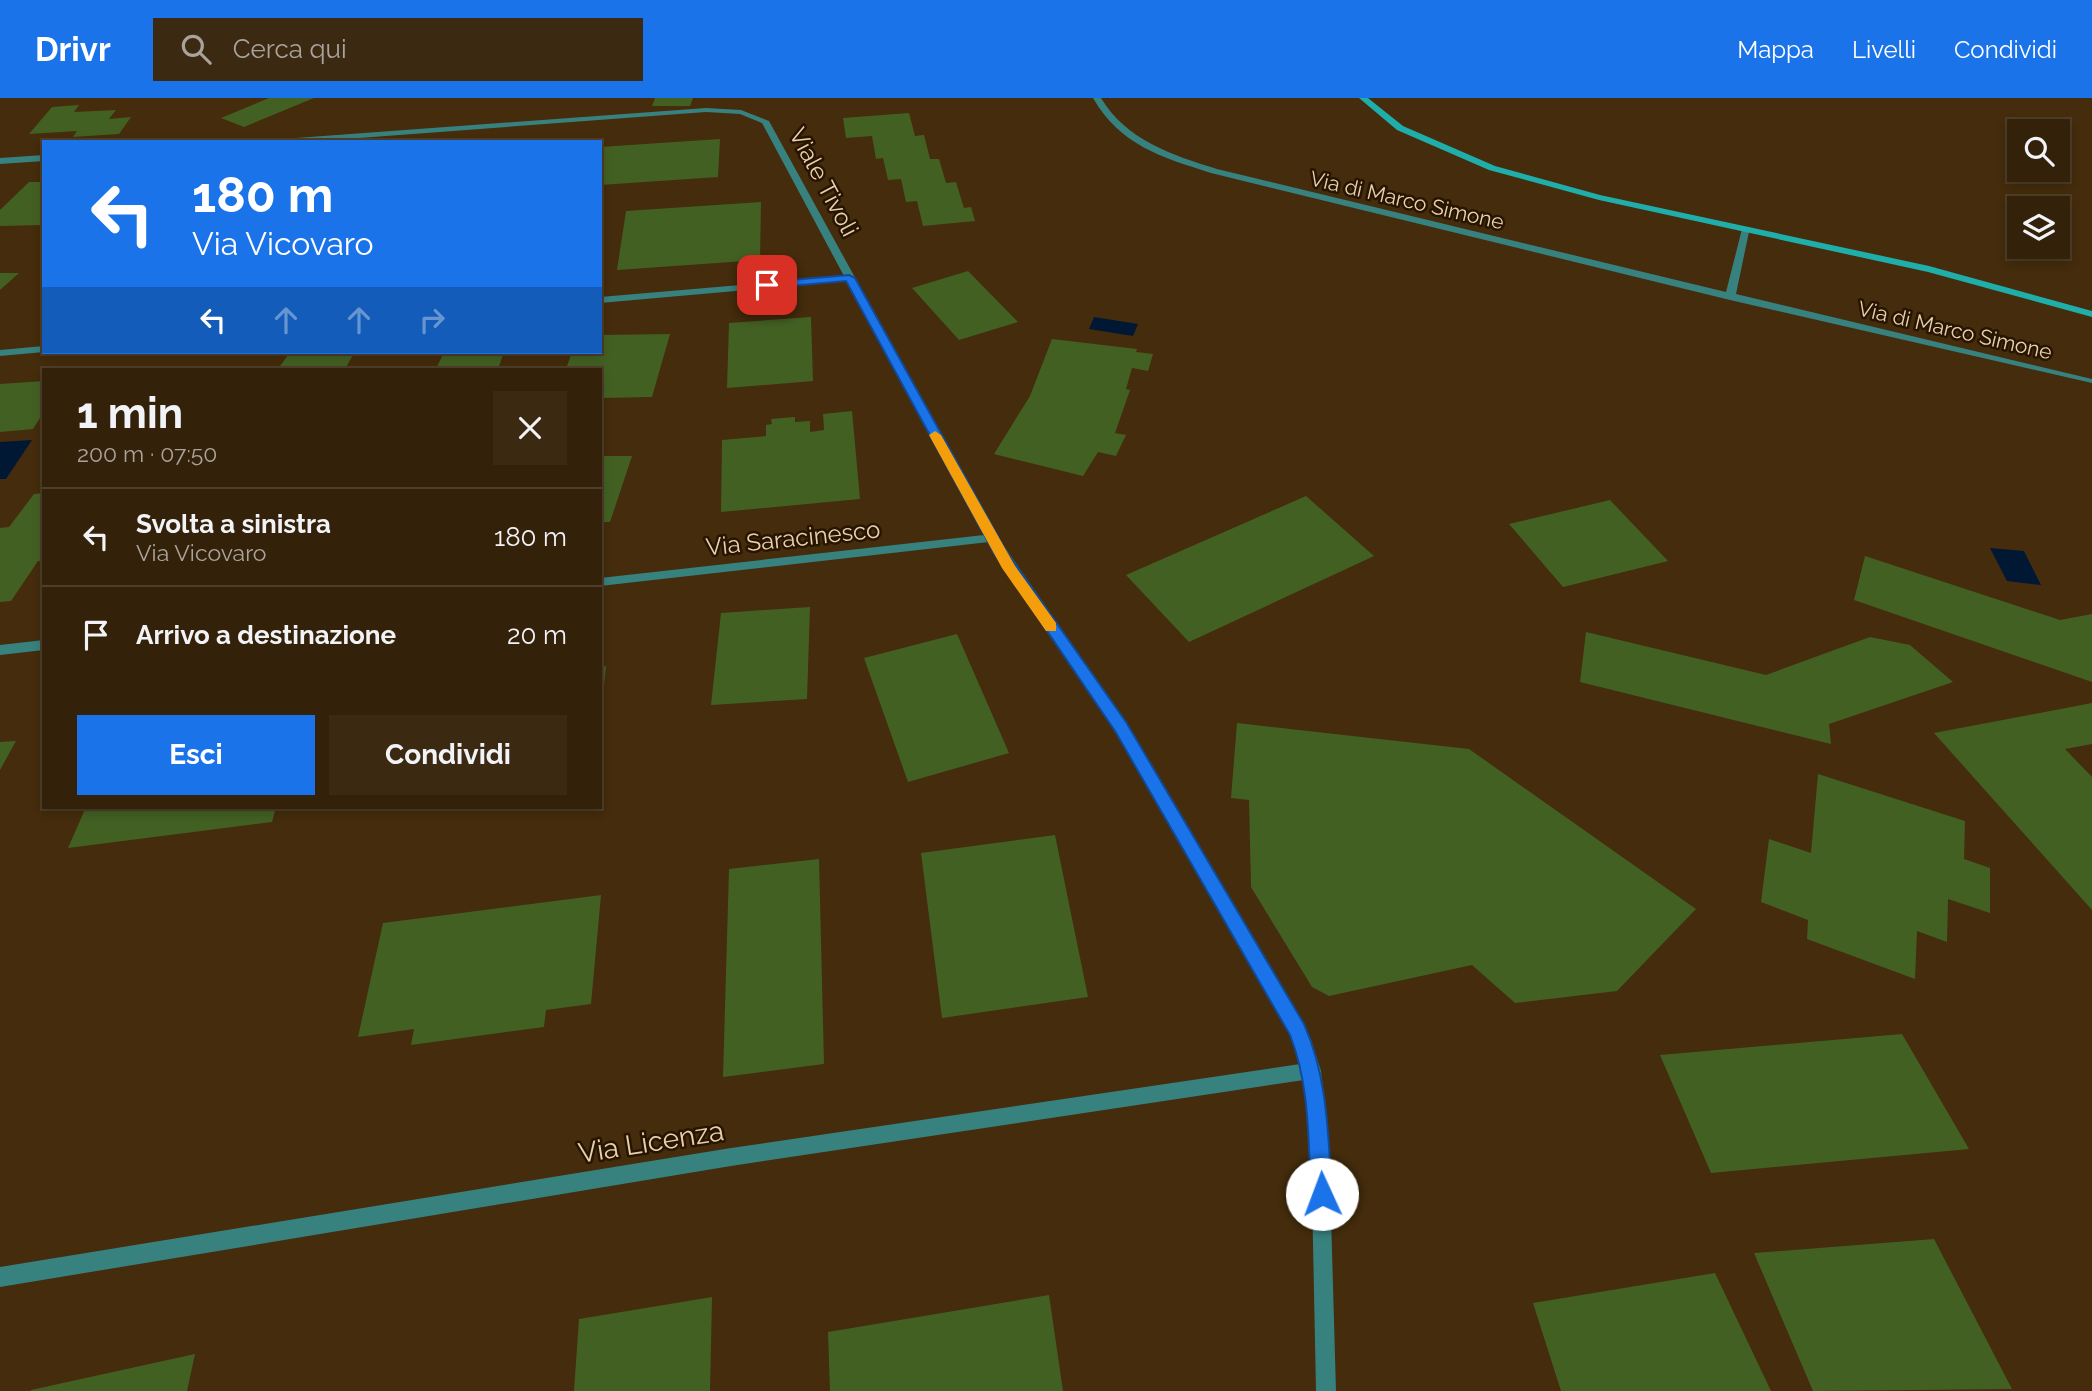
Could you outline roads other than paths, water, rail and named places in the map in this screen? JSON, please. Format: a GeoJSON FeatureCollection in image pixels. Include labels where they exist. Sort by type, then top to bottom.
{"type":"FeatureCollection","features":[{"type":"Feature","properties":{"kind":"street","name":"Via di Marco Simone"},"geometry":{"type":"LineString","coordinates":[[1097,98],[1109,119],[1135,139],[1221,173],[1730,298],[2089,381]]}},
{"type":"Feature","properties":{"kind":"street","name":"Via di Marco Simone"},"geometry":{"type":"LineString","coordinates":[[1363,98],[1400,128],[1492,169],[1599,197],[1929,269],[2092,314]]}},
{"type":"Feature","properties":{"kind":"street","name":"Viale Tivoli"},"geometry":{"type":"LineString","coordinates":[[299,140],[730,111],[750,114],[765,121],[992,538],[1121,726],[1293,1023],[1312,1071],[1321,1145],[1326,1391]]}},
{"type":"Feature","properties":{"kind":"street"},"geometry":{"type":"LineString","coordinates":[[0,161],[42,158]]}},
{"type":"Feature","properties":{"kind":"street"},"geometry":{"type":"LineString","coordinates":[[1730,298],[1747,229]]}},
{"type":"Feature","properties":{"kind":"street"},"geometry":{"type":"LineString","coordinates":[[602,300],[849,278]]}},
{"type":"Feature","properties":{"kind":"street"},"geometry":{"type":"LineString","coordinates":[[0,353],[42,349]]}},
{"type":"Feature","properties":{"kind":"street","name":"Via Saracinesco"},"geometry":{"type":"LineString","coordinates":[[602,582],[992,538]]}},
{"type":"Feature","properties":{"kind":"street"},"geometry":{"type":"LineString","coordinates":[[0,650],[42,645]]}},
{"type":"Feature","properties":{"kind":"street","name":"Via Licenza"},"geometry":{"type":"LineString","coordinates":[[0,1278],[731,1157],[1312,1071]]}},
{"type":"Feature","properties":{"kind":"water"},"geometry":{"type":"Polygon","coordinates":[[[1094,317],[1138,324],[1133,336],[1089,329],[1094,317]]]}},
{"type":"Feature","properties":{"kind":"water"},"geometry":{"type":"Polygon","coordinates":[[[32,440],[6,479],[0,479],[0,442],[32,440]]]}},
{"type":"Feature","properties":{"kind":"water"},"geometry":{"type":"Polygon","coordinates":[[[1990,548],[2024,551],[2041,585],[2007,581],[1990,548]]]}}]}
